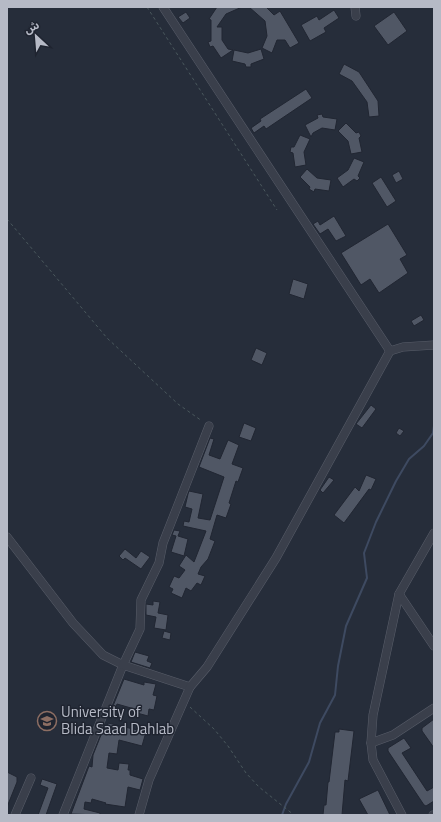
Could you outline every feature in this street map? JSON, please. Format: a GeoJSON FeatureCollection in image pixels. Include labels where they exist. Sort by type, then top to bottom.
{"type":"FeatureCollection","features":[{"type":"Feature","properties":{"kind":"street"},"geometry":{"type":"LineString","coordinates":[[163,7],[390,351]]}},
{"type":"Feature","properties":{"kind":"street"},"geometry":{"type":"LineString","coordinates":[[355,7],[356,16]]}},
{"type":"Feature","properties":{"kind":"street"},"geometry":{"type":"LineString","coordinates":[[139,815],[149,780],[190,687],[207,667],[276,558],[390,351],[403,347],[434,345]]}},
{"type":"Feature","properties":{"kind":"street"},"geometry":{"type":"LineString","coordinates":[[62,815],[123,665],[140,629],[141,600],[159,563],[163,543],[209,426]]}},
{"type":"Feature","properties":{"kind":"street"},"geometry":{"type":"LineString","coordinates":[[402,815],[373,760],[373,715],[399,594],[434,533]]}},
{"type":"Feature","properties":{"kind":"street"},"geometry":{"type":"LineString","coordinates":[[7,537],[73,623],[103,655],[123,665],[190,687]]}},
{"type":"Feature","properties":{"kind":"street"},"geometry":{"type":"LineString","coordinates":[[399,594],[433,643]]}},
{"type":"Feature","properties":{"kind":"street"},"geometry":{"type":"LineString","coordinates":[[372,743],[393,735],[434,708]]}},
{"type":"Feature","properties":{"kind":"street"},"geometry":{"type":"LineString","coordinates":[[14,815],[31,778]]}},
{"type":"Feature","properties":{"kind":"path"},"geometry":{"type":"LineString","coordinates":[[146,7],[277,210]]}},
{"type":"Feature","properties":{"kind":"path"},"geometry":{"type":"LineString","coordinates":[[7,219],[107,338],[178,404],[209,426]]}},
{"type":"Feature","properties":{"kind":"path"},"geometry":{"type":"LineString","coordinates":[[184,701],[228,746],[246,773],[259,787],[294,815]]}},
{"type":"Feature","properties":{"kind":"building"},"geometry":{"type":"Polygon","coordinates":[[[217,7],[242,7],[226,14],[217,27],[222,27],[222,40],[228,49],[233,50],[221,58],[213,46],[210,47],[208,42],[211,41],[211,20],[209,19],[217,7]]]}},
{"type":"Feature","properties":{"kind":"building"},"geometry":{"type":"Polygon","coordinates":[[[249,7],[266,7],[274,15],[280,11],[299,43],[290,48],[285,40],[277,40],[272,53],[262,48],[267,36],[265,21],[249,7]]]}},
{"type":"Feature","properties":{"kind":"building"},"geometry":{"type":"Polygon","coordinates":[[[334,10],[339,18],[324,28],[326,32],[310,41],[301,25],[317,16],[319,20],[334,10]]]}},
{"type":"Feature","properties":{"kind":"building"},"geometry":{"type":"Polygon","coordinates":[[[186,12],[190,18],[183,23],[178,17],[186,12]]]}},
{"type":"Feature","properties":{"kind":"building"},"geometry":{"type":"Polygon","coordinates":[[[394,12],[407,31],[388,45],[374,26],[394,12]]]}},
{"type":"Feature","properties":{"kind":"building"},"geometry":{"type":"Polygon","coordinates":[[[261,49],[264,59],[251,64],[251,67],[246,67],[245,64],[232,61],[234,50],[248,53],[261,49]]]}},
{"type":"Feature","properties":{"kind":"building"},"geometry":{"type":"Polygon","coordinates":[[[344,64],[359,72],[378,101],[379,116],[369,117],[367,102],[352,81],[339,74],[344,64]]]}},
{"type":"Feature","properties":{"kind":"building"},"geometry":{"type":"Polygon","coordinates":[[[306,89],[312,98],[266,129],[264,126],[254,133],[251,128],[261,121],[260,119],[306,89]]]}},
{"type":"Feature","properties":{"kind":"building"},"geometry":{"type":"Polygon","coordinates":[[[322,114],[323,117],[337,119],[335,130],[322,128],[313,133],[311,137],[305,125],[318,118],[317,115],[322,114]]]}},
{"type":"Feature","properties":{"kind":"building"},"geometry":{"type":"Polygon","coordinates":[[[346,123],[356,133],[359,132],[361,136],[359,138],[362,152],[351,154],[348,141],[338,131],[346,123]]]}},
{"type":"Feature","properties":{"kind":"building"},"geometry":{"type":"Polygon","coordinates":[[[300,135],[310,139],[304,152],[306,165],[295,167],[293,153],[290,152],[291,147],[294,147],[300,135]]]}},
{"type":"Feature","properties":{"kind":"building"},"geometry":{"type":"Polygon","coordinates":[[[354,158],[364,162],[358,176],[360,178],[357,181],[354,179],[343,187],[337,178],[348,170],[354,158]]]}},
{"type":"Feature","properties":{"kind":"building"},"geometry":{"type":"Polygon","coordinates":[[[307,169],[317,178],[331,180],[329,191],[315,189],[314,192],[309,189],[310,187],[300,177],[307,169]]]}},
{"type":"Feature","properties":{"kind":"building"},"geometry":{"type":"Polygon","coordinates":[[[399,171],[403,179],[396,183],[392,175],[399,171]]]}},
{"type":"Feature","properties":{"kind":"building"},"geometry":{"type":"Polygon","coordinates":[[[381,177],[396,201],[387,207],[372,183],[381,177]]]}},
{"type":"Feature","properties":{"kind":"building"},"geometry":{"type":"Polygon","coordinates":[[[334,216],[346,236],[336,241],[328,229],[320,234],[313,224],[318,221],[320,225],[334,216]]]}},
{"type":"Feature","properties":{"kind":"building"},"geometry":{"type":"Polygon","coordinates":[[[388,224],[407,255],[400,259],[408,273],[379,293],[370,279],[361,285],[341,253],[388,224]]]}},
{"type":"Feature","properties":{"kind":"building"},"geometry":{"type":"Polygon","coordinates":[[[293,279],[308,284],[304,299],[289,294],[293,279]]]}},
{"type":"Feature","properties":{"kind":"building"},"geometry":{"type":"Polygon","coordinates":[[[421,315],[424,320],[414,326],[411,321],[421,315]]]}},
{"type":"Feature","properties":{"kind":"building"},"geometry":{"type":"Polygon","coordinates":[[[256,348],[267,353],[262,365],[251,360],[256,348]]]}},
{"type":"Feature","properties":{"kind":"building"},"geometry":{"type":"Polygon","coordinates":[[[371,405],[376,409],[362,428],[356,424],[371,405]]]}},
{"type":"Feature","properties":{"kind":"building"},"geometry":{"type":"Polygon","coordinates":[[[244,423],[256,428],[251,441],[239,437],[244,423]]]}},
{"type":"Feature","properties":{"kind":"building"},"geometry":{"type":"Polygon","coordinates":[[[399,428],[404,431],[400,436],[396,433],[399,428]]]}},
{"type":"Feature","properties":{"kind":"building"},"geometry":{"type":"Polygon","coordinates":[[[210,438],[214,439],[209,455],[220,459],[228,440],[239,445],[232,464],[243,468],[238,482],[236,481],[226,518],[217,515],[210,539],[215,541],[208,559],[201,567],[198,574],[205,576],[201,585],[197,583],[191,591],[186,588],[182,598],[171,593],[173,589],[169,587],[174,576],[179,578],[185,570],[179,566],[186,555],[194,562],[206,531],[183,526],[184,521],[189,522],[192,509],[185,507],[189,491],[203,494],[198,518],[210,520],[224,477],[199,467],[210,438]]]}},
{"type":"Feature","properties":{"kind":"building"},"geometry":{"type":"Polygon","coordinates":[[[366,475],[376,479],[371,490],[369,489],[344,523],[334,515],[355,487],[359,491],[366,475]]]}},
{"type":"Feature","properties":{"kind":"building"},"geometry":{"type":"Polygon","coordinates":[[[329,477],[334,480],[323,493],[320,490],[329,477]]]}},
{"type":"Feature","properties":{"kind":"building"},"geometry":{"type":"Polygon","coordinates":[[[174,530],[180,531],[178,536],[188,539],[184,556],[171,552],[176,536],[172,535],[174,530]]]}},
{"type":"Feature","properties":{"kind":"building"},"geometry":{"type":"Polygon","coordinates":[[[125,549],[136,558],[141,551],[150,557],[141,569],[125,558],[123,560],[119,556],[125,549]]]}},
{"type":"Feature","properties":{"kind":"building"},"geometry":{"type":"Polygon","coordinates":[[[153,601],[160,602],[158,613],[168,615],[166,630],[154,628],[156,617],[146,615],[146,604],[153,605],[153,601]]]}},
{"type":"Feature","properties":{"kind":"building"},"geometry":{"type":"Polygon","coordinates":[[[164,631],[171,633],[170,640],[162,638],[164,631]]]}},
{"type":"Feature","properties":{"kind":"building"},"geometry":{"type":"Polygon","coordinates":[[[135,652],[149,656],[147,661],[152,663],[150,668],[131,662],[135,652]]]}},
{"type":"Feature","properties":{"kind":"building"},"geometry":{"type":"Polygon","coordinates":[[[124,679],[144,685],[144,682],[156,684],[153,695],[157,696],[154,710],[149,709],[148,716],[137,713],[138,710],[117,704],[116,707],[113,706],[124,679]]]}},
{"type":"Feature","properties":{"kind":"building"},"geometry":{"type":"Polygon","coordinates":[[[434,719],[434,748],[422,731],[422,728],[434,719]]]}},
{"type":"Feature","properties":{"kind":"building"},"geometry":{"type":"Polygon","coordinates":[[[108,723],[146,732],[142,746],[119,740],[117,754],[109,753],[107,768],[118,770],[119,763],[129,764],[128,770],[130,770],[130,775],[143,779],[140,790],[128,787],[125,807],[105,804],[106,803],[92,799],[91,803],[85,802],[84,809],[100,813],[100,815],[71,814],[89,766],[92,767],[93,755],[103,730],[107,731],[108,723]]]}},
{"type":"Feature","properties":{"kind":"building"},"geometry":{"type":"Polygon","coordinates":[[[339,729],[354,731],[348,781],[345,780],[342,815],[323,815],[324,805],[326,805],[335,732],[339,732],[339,729]]]}},
{"type":"Feature","properties":{"kind":"building"},"geometry":{"type":"Polygon","coordinates":[[[404,738],[411,748],[402,753],[427,791],[434,787],[434,801],[426,806],[388,751],[388,748],[404,738]]]}},
{"type":"Feature","properties":{"kind":"building"},"geometry":{"type":"Polygon","coordinates":[[[7,772],[17,777],[17,782],[7,807],[7,772]]]}},
{"type":"Feature","properties":{"kind":"building"},"geometry":{"type":"Polygon","coordinates":[[[42,779],[57,784],[46,815],[38,815],[48,788],[40,785],[42,779]]]}},
{"type":"Feature","properties":{"kind":"building"},"geometry":{"type":"Polygon","coordinates":[[[378,790],[390,815],[368,815],[359,799],[378,790]]]}},
{"type":"Feature","properties":{"kind":"waterway"},"geometry":{"type":"LineString","coordinates":[[282,815],[286,804],[309,762],[320,723],[335,695],[338,666],[346,626],[367,578],[364,553],[376,522],[396,481],[409,459],[424,446],[433,433],[434,426]]}},
{"type":"Feature","properties":{"kind":"place","name":"University of Blida Saad Dahlab"},"geometry":{"type":"Point","coordinates":[47,721]}}]}
